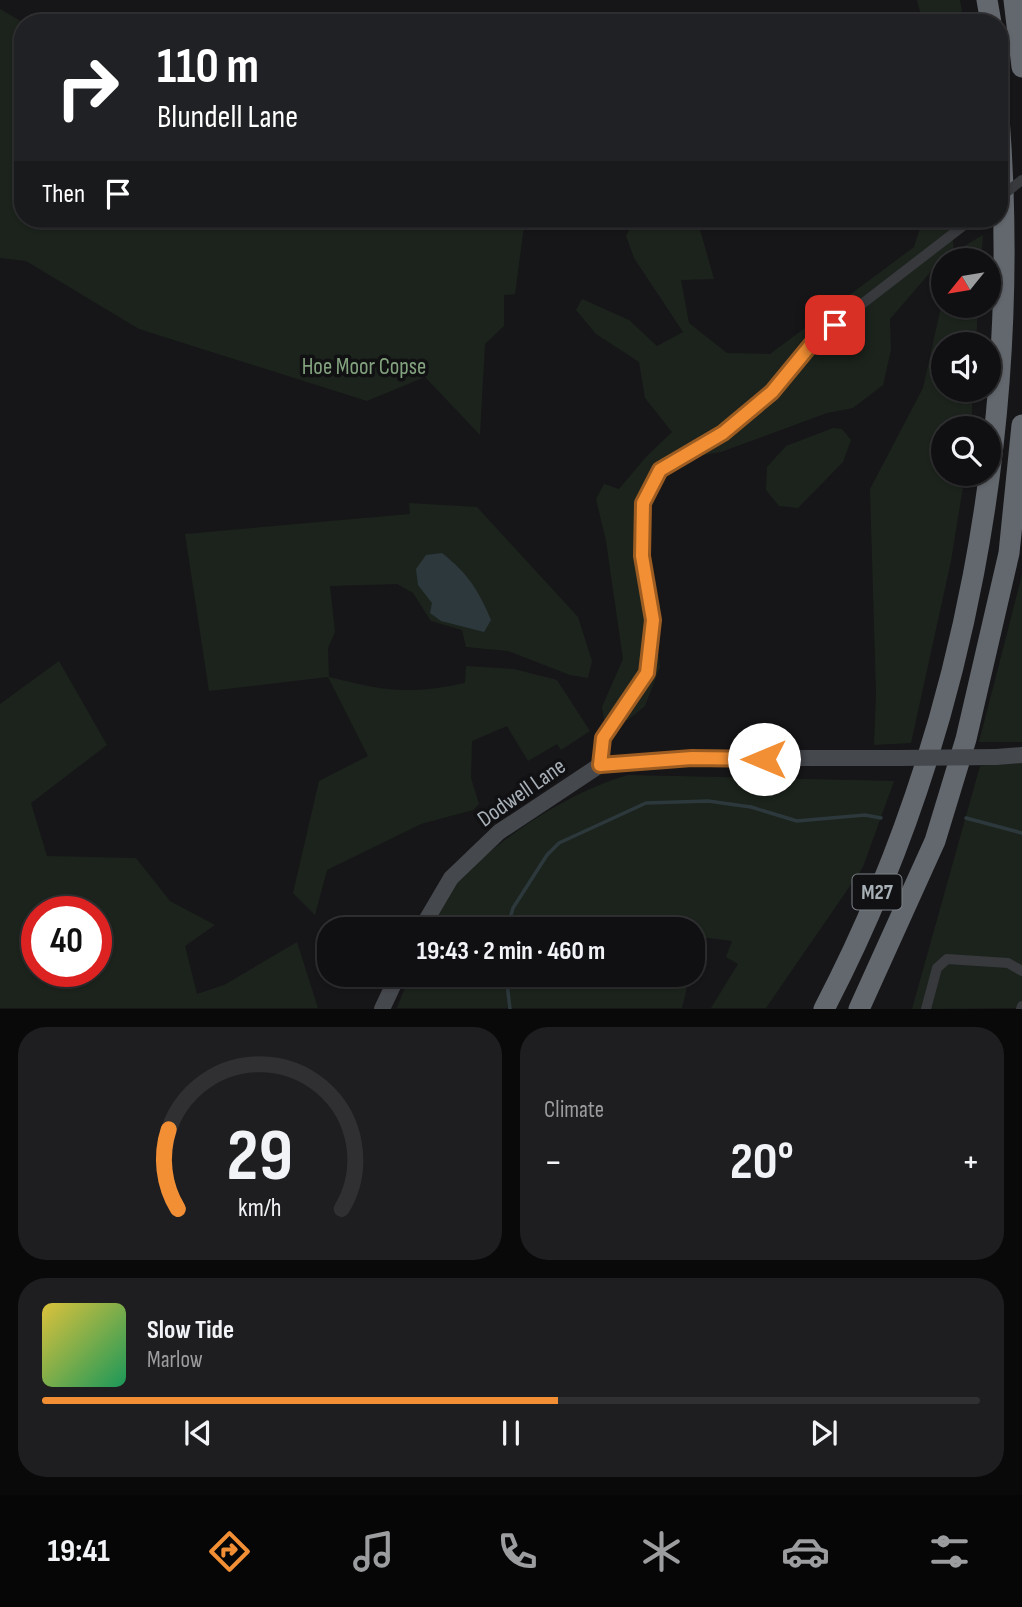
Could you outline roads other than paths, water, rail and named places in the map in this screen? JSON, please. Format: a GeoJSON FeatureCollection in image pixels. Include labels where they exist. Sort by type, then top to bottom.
{"type":"FeatureCollection","features":[{"type":"Feature","properties":{"kind":"highway"},"geometry":{"type":"LineString","coordinates":[[1014,0],[1022,66]]}},
{"type":"Feature","properties":{"kind":"highway","name":"M27"},"geometry":{"type":"LineString","coordinates":[[824,1009],[901,834],[923,772],[965,615],[980,540],[997,427],[1006,296],[1007,228]]}},
{"type":"Feature","properties":{"kind":"highway","name":"M27"},"geometry":{"type":"LineString","coordinates":[[859,1009],[935,841],[962,751],[1009,554],[1022,425]]}},
{"type":"Feature","properties":{"kind":"street"},"geometry":{"type":"LineString","coordinates":[[1008,191],[1022,180]]}},
{"type":"Feature","properties":{"kind":"street"},"geometry":{"type":"LineString","coordinates":[[600,765],[603,738],[647,673],[653,620],[642,556],[643,503],[660,470],[723,433],[772,392],[814,341],[960,228]]}},
{"type":"Feature","properties":{"kind":"street","name":"Dodwell Lane"},"geometry":{"type":"LineString","coordinates":[[428,917],[451,878],[499,831],[600,765],[692,758],[1022,755]]}},
{"type":"Feature","properties":{"kind":"street"},"geometry":{"type":"LineString","coordinates":[[926,1009],[937,968],[947,959],[1008,963],[1022,971]]}},
{"type":"Feature","properties":{"kind":"street"},"geometry":{"type":"LineString","coordinates":[[382,1009],[392,987]]}},
{"type":"Feature","properties":{"kind":"waterway"},"geometry":{"type":"LineString","coordinates":[[510,917],[513,908],[547,855],[559,843],[646,803],[708,801],[751,807],[797,821],[865,815],[881,818]]}},
{"type":"Feature","properties":{"kind":"waterway"},"geometry":{"type":"LineString","coordinates":[[966,818],[1022,833]]}},
{"type":"Feature","properties":{"kind":"waterway"},"geometry":{"type":"LineString","coordinates":[[507,987],[510,1009]]}},
{"type":"Feature","properties":{"kind":"park label","name":"Hoe Moor Copse"},"geometry":{"type":"Point","coordinates":[364,366]}}]}
